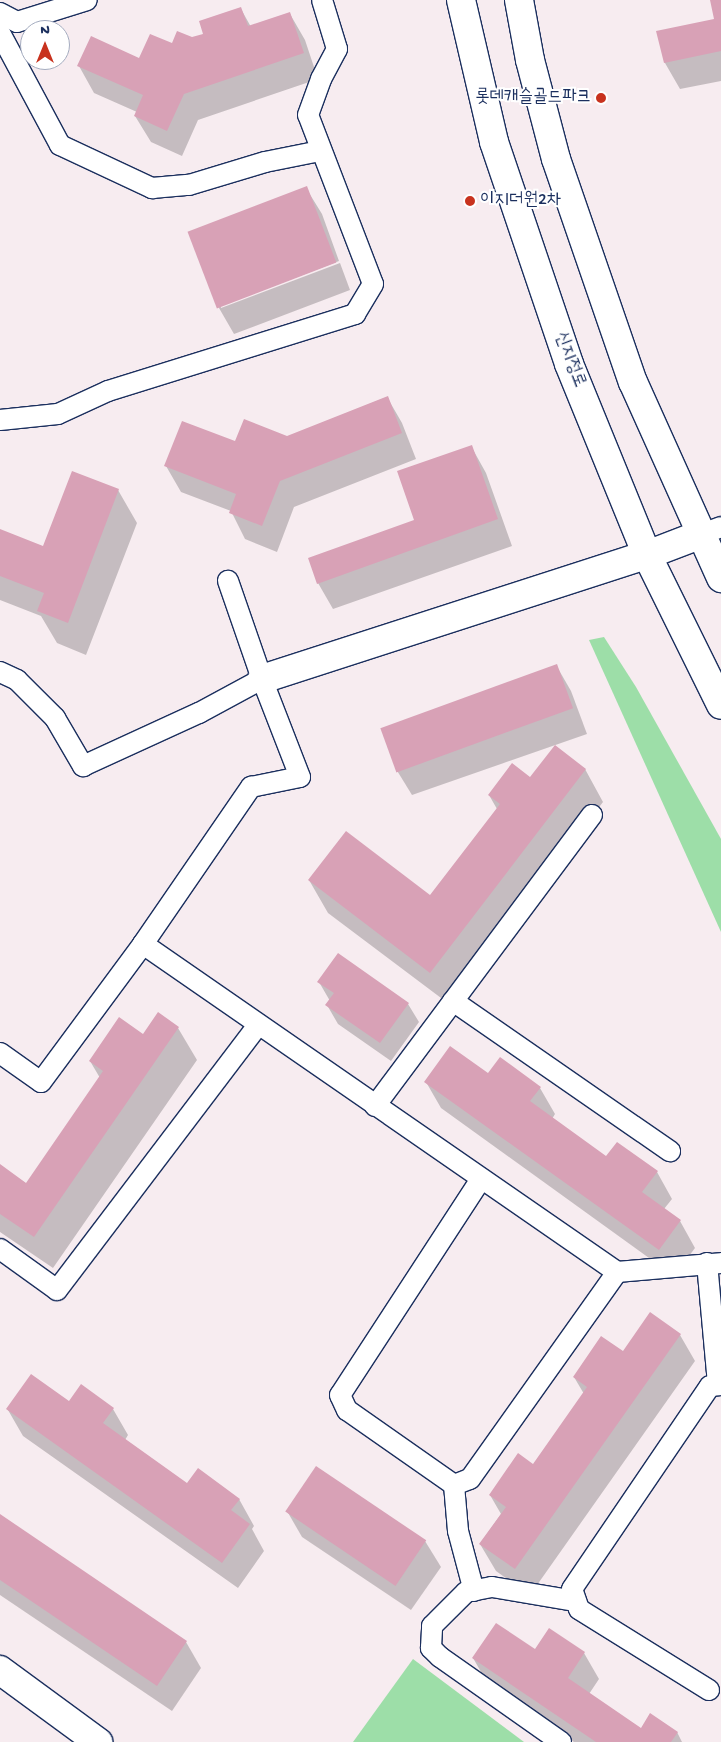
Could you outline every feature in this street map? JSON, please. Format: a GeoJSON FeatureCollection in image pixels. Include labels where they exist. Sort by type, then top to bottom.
{"type":"FeatureCollection","features":[{"type":"Feature","properties":{"kind":"street","name":"신지정로"},"geometry":{"type":"LineString","coordinates":[[461,0],[494,142],[569,364],[647,555],[721,705]]}},
{"type":"Feature","properties":{"kind":"street"},"geometry":{"type":"LineString","coordinates":[[519,0],[530,60],[556,159],[633,382],[712,530],[721,578]]}},
{"type":"Feature","properties":{"kind":"street"},"geometry":{"type":"LineString","coordinates":[[262,680],[647,555],[712,530]]}},
{"type":"Feature","properties":{"kind":"street"},"geometry":{"type":"LineString","coordinates":[[0,1670],[98,1742]]}},
{"type":"Feature","properties":{"kind":"lane"},"geometry":{"type":"LineString","coordinates":[[0,13],[17,22],[87,0]]}},
{"type":"Feature","properties":{"kind":"lane"},"geometry":{"type":"LineString","coordinates":[[0,420],[58,414],[108,391],[355,314],[373,284],[320,151],[308,115],[321,79],[337,49],[322,0]]}},
{"type":"Feature","properties":{"kind":"lane"},"geometry":{"type":"LineString","coordinates":[[0,33],[60,145],[152,188],[189,185],[265,162],[320,151]]}},
{"type":"Feature","properties":{"kind":"lane"},"geometry":{"type":"LineString","coordinates":[[0,1053],[41,1082],[143,944],[251,787],[300,777],[262,680],[228,581]]}},
{"type":"Feature","properties":{"kind":"lane"},"geometry":{"type":"LineString","coordinates":[[0,672],[18,680],[55,718],[83,766],[199,713],[262,680]]}},
{"type":"Feature","properties":{"kind":"lane"},"geometry":{"type":"LineString","coordinates":[[375,1106],[592,815]]}},
{"type":"Feature","properties":{"kind":"lane"},"geometry":{"type":"LineString","coordinates":[[143,944],[617,1272],[714,1263],[719,1385],[710,1386],[572,1590],[579,1609],[709,1690]]}},
{"type":"Feature","properties":{"kind":"lane"},"geometry":{"type":"LineString","coordinates":[[453,1001],[670,1151]]}},
{"type":"Feature","properties":{"kind":"lane"},"geometry":{"type":"LineString","coordinates":[[0,1249],[57,1290],[258,1025]]}},
{"type":"Feature","properties":{"kind":"lane"},"geometry":{"type":"LineString","coordinates":[[454,1484],[347,1410],[340,1395],[481,1179]]}},
{"type":"Feature","properties":{"kind":"lane"},"geometry":{"type":"LineString","coordinates":[[454,1484],[470,1479],[617,1272]]}},
{"type":"Feature","properties":{"kind":"lane"},"geometry":{"type":"LineString","coordinates":[[454,1484],[458,1531],[474,1591]]}},
{"type":"Feature","properties":{"kind":"lane"},"geometry":{"type":"LineString","coordinates":[[561,1742],[440,1657],[431,1648],[432,1626],[466,1592],[492,1587],[576,1601]]}},
{"type":"Feature","properties":{"kind":"green space"},"geometry":{"type":"Polygon","coordinates":[[[604,637],[636,687],[721,839],[721,932],[589,640],[604,637]]]}},
{"type":"Feature","properties":{"kind":"green space"},"geometry":{"type":"Polygon","coordinates":[[[413,1659],[524,1742],[353,1742],[413,1659]]]}},
{"type":"Feature","properties":{"kind":"building"},"geometry":{"type":"Polygon","coordinates":[[[710,0],[721,0],[721,51],[664,63],[656,31],[714,19],[710,0]]]}},
{"type":"Feature","properties":{"kind":"building"},"geometry":{"type":"Polygon","coordinates":[[[241,7],[248,26],[290,12],[304,53],[184,94],[167,131],[134,116],[143,95],[77,66],[91,36],[139,58],[150,34],[172,43],[177,31],[192,37],[203,34],[199,21],[241,7]]]}},
{"type":"Feature","properties":{"kind":"building"},"geometry":{"type":"Polygon","coordinates":[[[307,186],[336,263],[217,308],[188,232],[307,186]]]}},
{"type":"Feature","properties":{"kind":"building"},"geometry":{"type":"Polygon","coordinates":[[[388,396],[402,433],[280,481],[262,526],[229,513],[236,494],[164,466],[182,421],[235,441],[244,419],[287,436],[388,396]]]}},
{"type":"Feature","properties":{"kind":"building"},"geometry":{"type":"Polygon","coordinates":[[[472,445],[498,519],[317,584],[308,558],[414,520],[397,471],[472,445]]]}},
{"type":"Feature","properties":{"kind":"building"},"geometry":{"type":"Polygon","coordinates":[[[72,471],[119,489],[68,623],[37,611],[44,593],[0,576],[0,529],[43,546],[72,471]]]}},
{"type":"Feature","properties":{"kind":"building"},"geometry":{"type":"Polygon","coordinates":[[[557,664],[573,708],[396,772],[380,728],[557,664]]]}},
{"type":"Feature","properties":{"kind":"building"},"geometry":{"type":"Polygon","coordinates":[[[555,745],[586,769],[430,973],[308,880],[346,831],[430,895],[500,804],[488,795],[512,763],[530,777],[555,745]]]}},
{"type":"Feature","properties":{"kind":"building"},"geometry":{"type":"Polygon","coordinates":[[[338,953],[409,1003],[380,1043],[325,1005],[334,993],[317,982],[338,953]]]}},
{"type":"Feature","properties":{"kind":"building"},"geometry":{"type":"Polygon","coordinates":[[[158,1012],[179,1027],[34,1237],[0,1214],[0,1164],[26,1183],[103,1071],[89,1061],[119,1017],[143,1034],[158,1012]]]}},
{"type":"Feature","properties":{"kind":"building"},"geometry":{"type":"Polygon","coordinates":[[[450,1046],[488,1073],[500,1057],[541,1087],[530,1101],[606,1156],[617,1142],[658,1171],[642,1192],[681,1220],[659,1250],[424,1082],[450,1046]]]}},
{"type":"Feature","properties":{"kind":"building"},"geometry":{"type":"Polygon","coordinates":[[[650,1312],[681,1334],[515,1569],[479,1544],[506,1507],[489,1495],[518,1453],[533,1464],[587,1387],[573,1377],[601,1336],[623,1351],[650,1312]]]}},
{"type":"Feature","properties":{"kind":"building"},"geometry":{"type":"Polygon","coordinates":[[[31,1374],[69,1401],[81,1384],[114,1408],[103,1423],[187,1483],[198,1468],[240,1499],[231,1510],[250,1524],[222,1563],[6,1409],[31,1374]]]}},
{"type":"Feature","properties":{"kind":"building"},"geometry":{"type":"Polygon","coordinates":[[[316,1466],[426,1540],[396,1586],[285,1512],[316,1466]]]}},
{"type":"Feature","properties":{"kind":"building"},"geometry":{"type":"Polygon","coordinates":[[[0,1514],[187,1641],[157,1686],[0,1580],[0,1514]]]}},
{"type":"Feature","properties":{"kind":"building"},"geometry":{"type":"Polygon","coordinates":[[[496,1623],[535,1649],[549,1628],[585,1652],[568,1678],[641,1728],[650,1713],[678,1732],[671,1742],[596,1742],[472,1658],[496,1623]]]}},
{"type":"Feature","properties":{"kind":"place","name":"롯데캐슬골드파크"},"geometry":{"type":"Point","coordinates":[601,98]}},
{"type":"Feature","properties":{"kind":"place","name":"이지더원2차"},"geometry":{"type":"Point","coordinates":[470,201]}}]}
